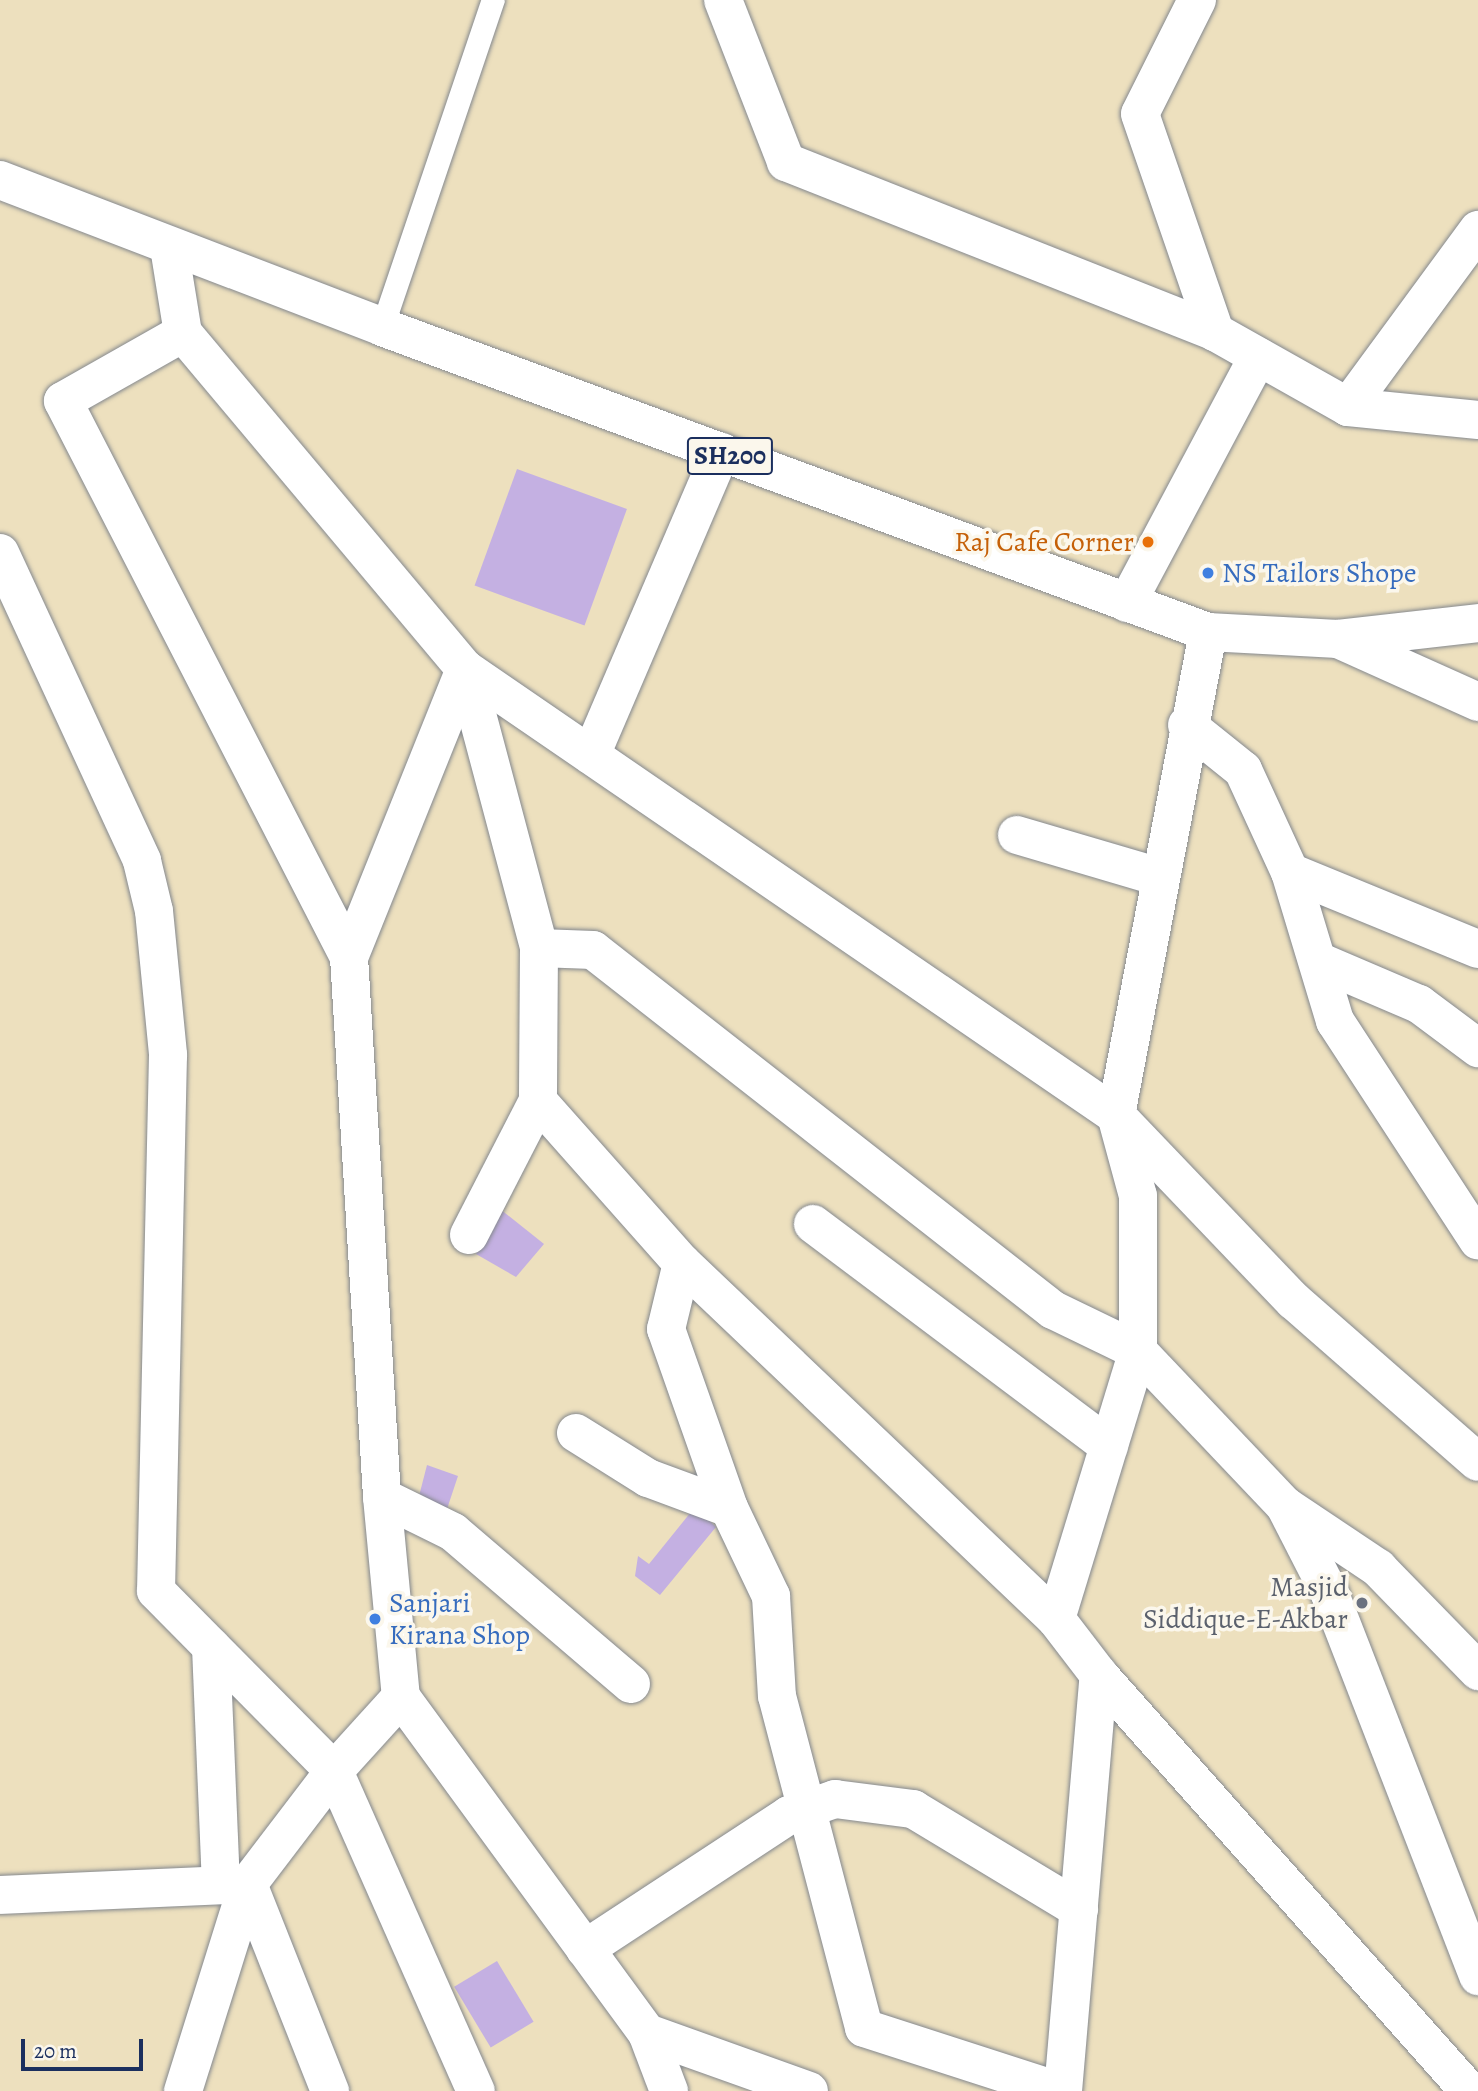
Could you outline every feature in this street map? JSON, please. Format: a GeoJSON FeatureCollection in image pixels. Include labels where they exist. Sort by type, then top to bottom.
{"type":"FeatureCollection","features":[{"type":"Feature","properties":{"kind":"street"},"geometry":{"type":"LineString","coordinates":[[723,0],[786,162],[1215,332],[1348,407],[1478,420]]}},
{"type":"Feature","properties":{"kind":"street"},"geometry":{"type":"LineString","coordinates":[[1197,0],[1139,114],[1215,332]]}},
{"type":"Feature","properties":{"kind":"street","name":"SH200"},"geometry":{"type":"LineString","coordinates":[[0,180],[382,327],[1208,632],[1338,639],[1478,623]]}},
{"type":"Feature","properties":{"kind":"street"},"geometry":{"type":"LineString","coordinates":[[1348,407],[1478,230]]}},
{"type":"Feature","properties":{"kind":"street"},"geometry":{"type":"LineString","coordinates":[[169,247],[183,333],[465,669],[1116,1115],[1294,1301],[1478,1462]]}},
{"type":"Feature","properties":{"kind":"street"},"geometry":{"type":"LineString","coordinates":[[183,333],[63,401],[349,957],[382,1497],[401,1697],[647,2034],[669,2091]]}},
{"type":"Feature","properties":{"kind":"street"},"geometry":{"type":"LineString","coordinates":[[1127,603],[1258,357]]}},
{"type":"Feature","properties":{"kind":"street"},"geometry":{"type":"LineString","coordinates":[[591,755],[721,452]]}},
{"type":"Feature","properties":{"kind":"street"},"geometry":{"type":"LineString","coordinates":[[0,553],[150,886],[168,1055],[156,1591],[334,1771],[476,2091]]}},
{"type":"Feature","properties":{"kind":"street"},"geometry":{"type":"LineString","coordinates":[[1056,1619],[1138,1351],[1138,1196],[1116,1115],[1187,725],[1208,632]]}},
{"type":"Feature","properties":{"kind":"street"},"geometry":{"type":"LineString","coordinates":[[1338,639],[1478,702]]}},
{"type":"Feature","properties":{"kind":"street"},"geometry":{"type":"LineString","coordinates":[[465,669],[539,948],[538,1101],[469,1235]]}},
{"type":"Feature","properties":{"kind":"street"},"geometry":{"type":"LineString","coordinates":[[349,957],[465,669]]}},
{"type":"Feature","properties":{"kind":"street"},"geometry":{"type":"LineString","coordinates":[[1187,725],[1243,770],[1290,872],[1335,1021],[1478,1240]]}},
{"type":"Feature","properties":{"kind":"street"},"geometry":{"type":"LineString","coordinates":[[1017,835],[1160,877]]}},
{"type":"Feature","properties":{"kind":"street"},"geometry":{"type":"LineString","coordinates":[[1290,872],[1478,948]]}},
{"type":"Feature","properties":{"kind":"street"},"geometry":{"type":"LineString","coordinates":[[539,948],[593,950],[1053,1310],[1138,1351],[1285,1506],[1378,1568],[1478,1671]]}},
{"type":"Feature","properties":{"kind":"street"},"geometry":{"type":"LineString","coordinates":[[1318,961],[1419,1004],[1478,1048]]}},
{"type":"Feature","properties":{"kind":"street"},"geometry":{"type":"LineString","coordinates":[[538,1101],[682,1263],[1056,1619],[1099,1675],[1469,2091]]}},
{"type":"Feature","properties":{"kind":"street"},"geometry":{"type":"LineString","coordinates":[[813,1224],[1109,1446]]}},
{"type":"Feature","properties":{"kind":"street"},"geometry":{"type":"LineString","coordinates":[[682,1263],[666,1329],[729,1508],[771,1596],[777,1696],[808,1805],[864,2028],[1061,2091],[1099,1675]]}},
{"type":"Feature","properties":{"kind":"street"},"geometry":{"type":"LineString","coordinates":[[576,1433],[649,1478],[729,1508]]}},
{"type":"Feature","properties":{"kind":"street"},"geometry":{"type":"LineString","coordinates":[[382,1497],[453,1532],[631,1684]]}},
{"type":"Feature","properties":{"kind":"street"},"geometry":{"type":"LineString","coordinates":[[1285,1506],[1331,1594],[1478,1976]]}},
{"type":"Feature","properties":{"kind":"street"},"geometry":{"type":"LineString","coordinates":[[211,1647],[235,1884],[330,2091]]}},
{"type":"Feature","properties":{"kind":"street"},"geometry":{"type":"LineString","coordinates":[[183,2091],[235,1884],[401,1697]]}},
{"type":"Feature","properties":{"kind":"street"},"geometry":{"type":"LineString","coordinates":[[585,1949],[808,1805],[835,1799],[913,1809],[1079,1909]]}},
{"type":"Feature","properties":{"kind":"street"},"geometry":{"type":"LineString","coordinates":[[0,1895],[235,1884]]}},
{"type":"Feature","properties":{"kind":"street"},"geometry":{"type":"LineString","coordinates":[[647,2034],[809,2091]]}},
{"type":"Feature","properties":{"kind":"lane"},"geometry":{"type":"LineString","coordinates":[[382,327],[493,0]]}},
{"type":"Feature","properties":{"kind":"building"},"geometry":{"type":"Polygon","coordinates":[[[517,469],[627,509],[585,626],[475,586],[517,469]]]}},
{"type":"Feature","properties":{"kind":"building"},"geometry":{"type":"Polygon","coordinates":[[[500,1209],[544,1244],[516,1277],[476,1254],[500,1209]]]}},
{"type":"Feature","properties":{"kind":"building"},"geometry":{"type":"Polygon","coordinates":[[[427,1465],[458,1476],[446,1512],[418,1500],[427,1465]]]}},
{"type":"Feature","properties":{"kind":"building"},"geometry":{"type":"Polygon","coordinates":[[[695,1507],[716,1527],[660,1595],[635,1576],[638,1556],[649,1564],[695,1507]]]}},
{"type":"Feature","properties":{"kind":"building"},"geometry":{"type":"Polygon","coordinates":[[[497,1961],[534,2022],[491,2048],[454,1987],[497,1961]]]}},
{"type":"Feature","properties":{"kind":"place","name":"Raj Cafe Corner"},"geometry":{"type":"Point","coordinates":[1148,542]}},
{"type":"Feature","properties":{"kind":"place","name":"NS Tailors Shope"},"geometry":{"type":"Point","coordinates":[1208,573]}},
{"type":"Feature","properties":{"kind":"place","name":"Masjid Siddique-E-Akbar"},"geometry":{"type":"Point","coordinates":[1362,1603]}},
{"type":"Feature","properties":{"kind":"place","name":"Sanjari Kirana Shop"},"geometry":{"type":"Point","coordinates":[375,1619]}}]}
